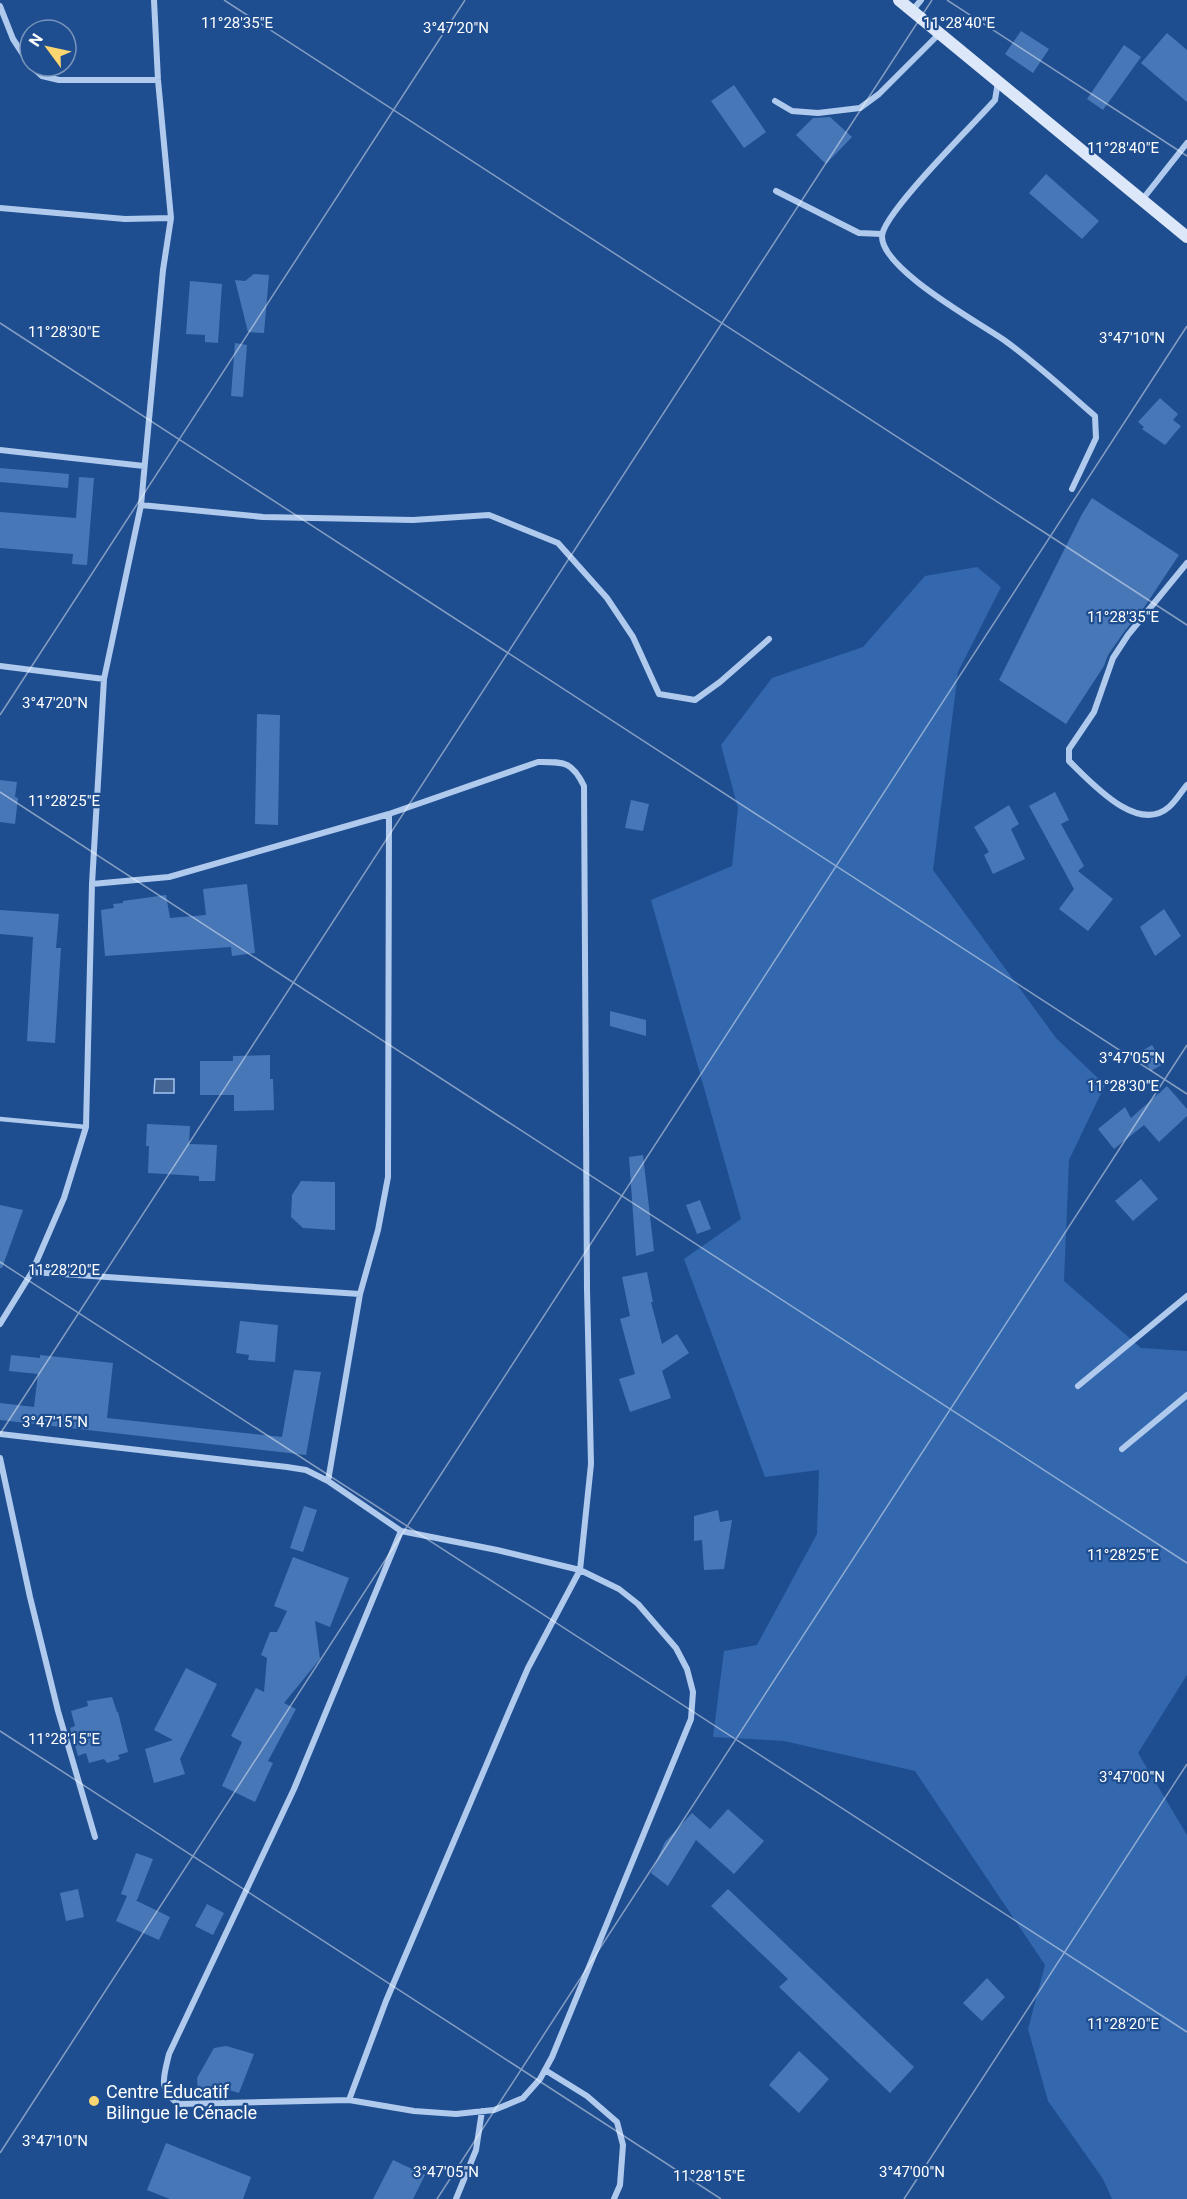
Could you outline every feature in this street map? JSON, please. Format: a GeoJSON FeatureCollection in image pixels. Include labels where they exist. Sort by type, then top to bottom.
{"type":"FeatureCollection","features":[{"type":"Feature","properties":{"kind":"street"},"geometry":{"type":"LineString","coordinates":[[0,1324],[32,1272],[64,1198],[86,1127],[92,884],[104,679],[141,506],[163,270],[171,218],[158,80],[154,0]]}},
{"type":"Feature","properties":{"kind":"street"},"geometry":{"type":"LineString","coordinates":[[899,0],[1187,237]]}},
{"type":"Feature","properties":{"kind":"street"},"geometry":{"type":"LineString","coordinates":[[912,11],[921,0]]}},
{"type":"Feature","properties":{"kind":"street"},"geometry":{"type":"LineString","coordinates":[[0,6],[18,46]]}},
{"type":"Feature","properties":{"kind":"street"},"geometry":{"type":"LineString","coordinates":[[775,101],[792,111],[818,113],[861,108],[879,94],[940,33]]}},
{"type":"Feature","properties":{"kind":"street"},"geometry":{"type":"LineString","coordinates":[[50,78],[59,80],[158,80]]}},
{"type":"Feature","properties":{"kind":"street"},"geometry":{"type":"LineString","coordinates":[[998,82],[994,100],[897,207],[882,234],[885,248],[904,269],[943,303],[1003,340],[1095,416],[1096,438],[1072,489]]}},
{"type":"Feature","properties":{"kind":"street"},"geometry":{"type":"LineString","coordinates":[[1142,201],[1187,143]]}},
{"type":"Feature","properties":{"kind":"street"},"geometry":{"type":"LineString","coordinates":[[776,191],[858,232],[882,234]]}},
{"type":"Feature","properties":{"kind":"street"},"geometry":{"type":"LineString","coordinates":[[0,208],[113,218],[171,218]]}},
{"type":"Feature","properties":{"kind":"street"},"geometry":{"type":"LineString","coordinates":[[0,450],[144,466]]}},
{"type":"Feature","properties":{"kind":"street"},"geometry":{"type":"LineString","coordinates":[[141,506],[264,517],[413,520],[489,515],[558,543],[607,598],[633,637],[659,694],[695,700],[720,682],[768,639]]}},
{"type":"Feature","properties":{"kind":"street"},"geometry":{"type":"LineString","coordinates":[[1187,563],[1128,635],[1113,658],[1094,712],[1069,749],[1068,755],[1068,761],[1113,802],[1135,813],[1157,813],[1168,808],[1187,785]]}},
{"type":"Feature","properties":{"kind":"street"},"geometry":{"type":"LineString","coordinates":[[0,666],[104,679]]}},
{"type":"Feature","properties":{"kind":"street"},"geometry":{"type":"LineString","coordinates":[[92,884],[169,877],[389,814],[538,762],[561,762],[577,770],[584,786],[587,1289],[591,1464],[580,1570],[528,1668],[511,1707],[386,2001],[349,2100]]}},
{"type":"Feature","properties":{"kind":"street"},"geometry":{"type":"LineString","coordinates":[[328,1481],[360,1294],[378,1230],[388,1177],[389,814]]}},
{"type":"Feature","properties":{"kind":"street"},"geometry":{"type":"LineString","coordinates":[[32,1272],[360,1294]]}},
{"type":"Feature","properties":{"kind":"street"},"geometry":{"type":"LineString","coordinates":[[1078,1386],[1187,1296]]}},
{"type":"Feature","properties":{"kind":"street"},"geometry":{"type":"LineString","coordinates":[[1122,1449],[1187,1395]]}},
{"type":"Feature","properties":{"kind":"street"},"geometry":{"type":"LineString","coordinates":[[0,1434],[306,1470],[328,1481],[400,1530],[580,1570],[619,1589],[638,1604],[676,1648],[687,1670],[693,1692],[691,1719],[545,2070],[523,2098],[494,2110],[456,2114],[414,2111],[349,2100],[179,2104],[168,2097],[164,2088],[169,2054],[294,1789],[400,1530]]}},
{"type":"Feature","properties":{"kind":"street"},"geometry":{"type":"LineString","coordinates":[[0,1458],[30,1597],[58,1711],[95,1837]]}},
{"type":"Feature","properties":{"kind":"street"},"geometry":{"type":"LineString","coordinates":[[545,2070],[588,2096],[617,2122],[623,2145],[620,2186],[614,2199]]}},
{"type":"Feature","properties":{"kind":"street"},"geometry":{"type":"LineString","coordinates":[[456,2199],[476,2150],[482,2111]]}},
{"type":"Feature","properties":{"kind":"lane"},"geometry":{"type":"LineString","coordinates":[[0,1119],[86,1127]]}},
{"type":"Feature","properties":{"kind":"shaded area"},"geometry":{"type":"Polygon","coordinates":[[[977,567],[1001,587],[958,672],[933,870],[1056,1038],[1105,1085],[1069,1160],[1064,1281],[1141,1348],[1187,1351],[1187,1675],[1138,1753],[1187,1835],[1187,2199],[1112,2199],[1103,2179],[1048,2101],[1028,2029],[1045,1965],[915,1771],[784,1741],[713,1737],[724,1651],[757,1645],[817,1534],[819,1470],[765,1477],[684,1259],[741,1219],[651,900],[732,866],[738,808],[721,745],[772,678],[863,647],[925,576],[977,567]]]}},
{"type":"Feature","properties":{"kind":"shaded area"},"geometry":{"type":"Polygon","coordinates":[[[155,1079],[174,1079],[174,1093],[154,1093],[155,1079]]]}},
{"type":"Feature","properties":{"kind":"building"},"geometry":{"type":"Polygon","coordinates":[[[1021,31],[1049,49],[1033,73],[1005,54],[1021,31]]]}},
{"type":"Feature","properties":{"kind":"building"},"geometry":{"type":"Polygon","coordinates":[[[1167,33],[1187,50],[1187,102],[1141,63],[1167,33]]]}},
{"type":"Feature","properties":{"kind":"building"},"geometry":{"type":"Polygon","coordinates":[[[1124,45],[1141,57],[1103,110],[1087,99],[1124,45]]]}},
{"type":"Feature","properties":{"kind":"building"},"geometry":{"type":"Polygon","coordinates":[[[734,85],[766,132],[744,148],[711,101],[734,85]]]}},
{"type":"Feature","properties":{"kind":"building"},"geometry":{"type":"Polygon","coordinates":[[[830,117],[852,137],[826,164],[796,135],[813,118],[830,117]]]}},
{"type":"Feature","properties":{"kind":"building"},"geometry":{"type":"Polygon","coordinates":[[[1046,174],[1099,221],[1082,239],[1029,193],[1046,174]]]}},
{"type":"Feature","properties":{"kind":"building"},"geometry":{"type":"Polygon","coordinates":[[[254,274],[269,275],[264,333],[248,332],[235,280],[245,281],[254,274]]]}},
{"type":"Feature","properties":{"kind":"building"},"geometry":{"type":"Polygon","coordinates":[[[190,281],[222,284],[218,343],[205,342],[205,335],[186,334],[190,281]]]}},
{"type":"Feature","properties":{"kind":"building"},"geometry":{"type":"Polygon","coordinates":[[[235,343],[247,345],[243,397],[231,396],[235,343]]]}},
{"type":"Feature","properties":{"kind":"building"},"geometry":{"type":"Polygon","coordinates":[[[1160,398],[1178,414],[1173,420],[1181,426],[1165,445],[1142,429],[1144,427],[1138,422],[1160,398]]]}},
{"type":"Feature","properties":{"kind":"building"},"geometry":{"type":"Polygon","coordinates":[[[0,468],[69,474],[68,488],[0,482],[0,468]]]}},
{"type":"Feature","properties":{"kind":"building"},"geometry":{"type":"Polygon","coordinates":[[[79,477],[94,478],[87,565],[72,564],[73,554],[0,548],[0,512],[76,518],[79,477]]]}},
{"type":"Feature","properties":{"kind":"building"},"geometry":{"type":"Polygon","coordinates":[[[1092,498],[1179,555],[1145,606],[1108,655],[1104,666],[1066,724],[999,680],[1092,498]]]}},
{"type":"Feature","properties":{"kind":"building"},"geometry":{"type":"Polygon","coordinates":[[[257,714],[280,715],[278,825],[255,824],[257,714]]]}},
{"type":"Feature","properties":{"kind":"building"},"geometry":{"type":"Polygon","coordinates":[[[0,780],[17,782],[15,824],[0,822],[0,780]]]}},
{"type":"Feature","properties":{"kind":"building"},"geometry":{"type":"Polygon","coordinates":[[[1055,792],[1069,820],[1061,824],[1084,866],[1078,871],[1113,899],[1088,931],[1059,909],[1074,889],[1029,806],[1055,792]]]}},
{"type":"Feature","properties":{"kind":"building"},"geometry":{"type":"Polygon","coordinates":[[[631,800],[649,804],[643,831],[625,828],[631,800]]]}},
{"type":"Feature","properties":{"kind":"building"},"geometry":{"type":"Polygon","coordinates":[[[1009,805],[1019,824],[1011,829],[1025,859],[993,874],[984,855],[989,852],[974,827],[1009,805]]]}},
{"type":"Feature","properties":{"kind":"building"},"geometry":{"type":"Polygon","coordinates":[[[247,884],[255,953],[232,956],[231,947],[105,956],[101,910],[114,908],[113,904],[123,903],[123,901],[166,895],[170,918],[206,915],[203,889],[247,884]]]}},
{"type":"Feature","properties":{"kind":"building"},"geometry":{"type":"Polygon","coordinates":[[[1164,909],[1181,936],[1155,956],[1140,927],[1164,909]]]}},
{"type":"Feature","properties":{"kind":"building"},"geometry":{"type":"Polygon","coordinates":[[[0,910],[59,914],[56,948],[61,948],[55,1043],[27,1041],[33,937],[0,934],[0,910]]]}},
{"type":"Feature","properties":{"kind":"building"},"geometry":{"type":"Polygon","coordinates":[[[610,1011],[646,1020],[646,1036],[610,1026],[610,1011]]]}},
{"type":"Feature","properties":{"kind":"building"},"geometry":{"type":"Polygon","coordinates":[[[1152,1045],[1163,1064],[1151,1071],[1140,1052],[1152,1045]]]}},
{"type":"Feature","properties":{"kind":"building"},"geometry":{"type":"Polygon","coordinates":[[[270,1055],[274,1110],[234,1111],[234,1095],[200,1095],[200,1061],[233,1061],[233,1056],[270,1055]]]}},
{"type":"Feature","properties":{"kind":"building"},"geometry":{"type":"Polygon","coordinates":[[[1167,1086],[1187,1109],[1187,1116],[1159,1142],[1144,1125],[1114,1149],[1098,1129],[1125,1107],[1131,1118],[1167,1086]]]}},
{"type":"Feature","properties":{"kind":"building"},"geometry":{"type":"Polygon","coordinates":[[[147,1124],[190,1126],[189,1144],[217,1145],[215,1181],[199,1181],[199,1176],[148,1173],[147,1124]]]}},
{"type":"Feature","properties":{"kind":"building"},"geometry":{"type":"Polygon","coordinates":[[[643,1155],[654,1251],[636,1256],[629,1157],[643,1155]]]}},
{"type":"Feature","properties":{"kind":"building"},"geometry":{"type":"Polygon","coordinates":[[[1141,1179],[1158,1199],[1133,1221],[1115,1201],[1141,1179]]]}},
{"type":"Feature","properties":{"kind":"building"},"geometry":{"type":"Polygon","coordinates":[[[301,1181],[335,1182],[335,1230],[303,1228],[291,1217],[292,1195],[301,1181]]]}},
{"type":"Feature","properties":{"kind":"building"},"geometry":{"type":"Polygon","coordinates":[[[700,1200],[711,1229],[697,1234],[686,1205],[700,1200]]]}},
{"type":"Feature","properties":{"kind":"building"},"geometry":{"type":"Polygon","coordinates":[[[0,1205],[23,1210],[2,1268],[0,1268],[0,1205]]]}},
{"type":"Feature","properties":{"kind":"building"},"geometry":{"type":"Polygon","coordinates":[[[647,1272],[653,1302],[651,1302],[662,1344],[677,1334],[689,1353],[662,1371],[671,1398],[630,1412],[619,1379],[635,1374],[620,1319],[630,1316],[622,1277],[647,1272]]]}},
{"type":"Feature","properties":{"kind":"building"},"geometry":{"type":"Polygon","coordinates":[[[240,1321],[278,1325],[275,1362],[248,1360],[249,1355],[236,1353],[240,1321]]]}},
{"type":"Feature","properties":{"kind":"building"},"geometry":{"type":"Polygon","coordinates":[[[11,1355],[40,1358],[40,1355],[113,1363],[107,1418],[282,1437],[294,1370],[321,1372],[306,1455],[0,1420],[0,1403],[34,1407],[38,1374],[9,1371],[11,1355]]]}},
{"type":"Feature","properties":{"kind":"building"},"geometry":{"type":"Polygon","coordinates":[[[304,1506],[317,1510],[303,1552],[290,1548],[304,1506]]]}},
{"type":"Feature","properties":{"kind":"building"},"geometry":{"type":"Polygon","coordinates":[[[718,1510],[720,1522],[732,1520],[724,1569],[704,1570],[702,1540],[694,1541],[694,1516],[718,1510]]]}},
{"type":"Feature","properties":{"kind":"building"},"geometry":{"type":"Polygon","coordinates":[[[293,1557],[349,1578],[330,1627],[315,1621],[320,1659],[284,1703],[296,1709],[268,1761],[273,1763],[255,1802],[222,1786],[242,1742],[231,1736],[256,1688],[264,1692],[267,1658],[261,1655],[270,1632],[277,1632],[287,1611],[274,1606],[293,1557]]]}},
{"type":"Feature","properties":{"kind":"building"},"geometry":{"type":"Polygon","coordinates":[[[186,1668],[217,1684],[180,1759],[185,1774],[154,1783],[145,1749],[173,1740],[154,1730],[186,1668]]]}},
{"type":"Feature","properties":{"kind":"building"},"geometry":{"type":"Polygon","coordinates":[[[112,1697],[128,1752],[118,1755],[120,1759],[107,1763],[104,1759],[89,1763],[86,1753],[78,1756],[70,1728],[75,1726],[71,1711],[88,1706],[87,1701],[112,1697]]]}},
{"type":"Feature","properties":{"kind":"building"},"geometry":{"type":"Polygon","coordinates":[[[728,1809],[764,1841],[734,1874],[696,1840],[668,1886],[651,1873],[665,1842],[692,1813],[710,1829],[728,1809]]]}},
{"type":"Feature","properties":{"kind":"building"},"geometry":{"type":"Polygon","coordinates":[[[136,1853],[153,1859],[137,1900],[135,1900],[170,1917],[159,1940],[116,1921],[127,1896],[121,1894],[136,1853]]]}},
{"type":"Feature","properties":{"kind":"building"},"geometry":{"type":"Polygon","coordinates":[[[78,1889],[84,1917],[66,1921],[60,1893],[78,1889]]]}},
{"type":"Feature","properties":{"kind":"building"},"geometry":{"type":"Polygon","coordinates":[[[728,1889],[914,2067],[890,2093],[779,1987],[788,1979],[711,1906],[728,1889]]]}},
{"type":"Feature","properties":{"kind":"building"},"geometry":{"type":"Polygon","coordinates":[[[207,1904],[224,1913],[213,1935],[195,1926],[207,1904]]]}},
{"type":"Feature","properties":{"kind":"building"},"geometry":{"type":"Polygon","coordinates":[[[987,1978],[1005,1997],[982,2021],[963,2003],[987,1978]]]}},
{"type":"Feature","properties":{"kind":"building"},"geometry":{"type":"Polygon","coordinates":[[[226,2046],[254,2054],[239,2093],[219,2087],[211,2093],[207,2092],[202,2098],[198,2098],[197,2078],[214,2048],[226,2046]]]}},
{"type":"Feature","properties":{"kind":"building"},"geometry":{"type":"Polygon","coordinates":[[[799,2051],[829,2079],[799,2113],[769,2085],[799,2051]]]}},
{"type":"Feature","properties":{"kind":"building"},"geometry":{"type":"Polygon","coordinates":[[[166,2143],[251,2177],[243,2199],[170,2199],[147,2190],[166,2143]]]}},
{"type":"Feature","properties":{"kind":"building"},"geometry":{"type":"Polygon","coordinates":[[[393,2160],[425,2175],[413,2199],[373,2199],[393,2160]]]}},
{"type":"Feature","properties":{"kind":"place","name":"Centre Éducatif Bilingue le Cénacle"},"geometry":{"type":"Point","coordinates":[94,2101]}}]}
